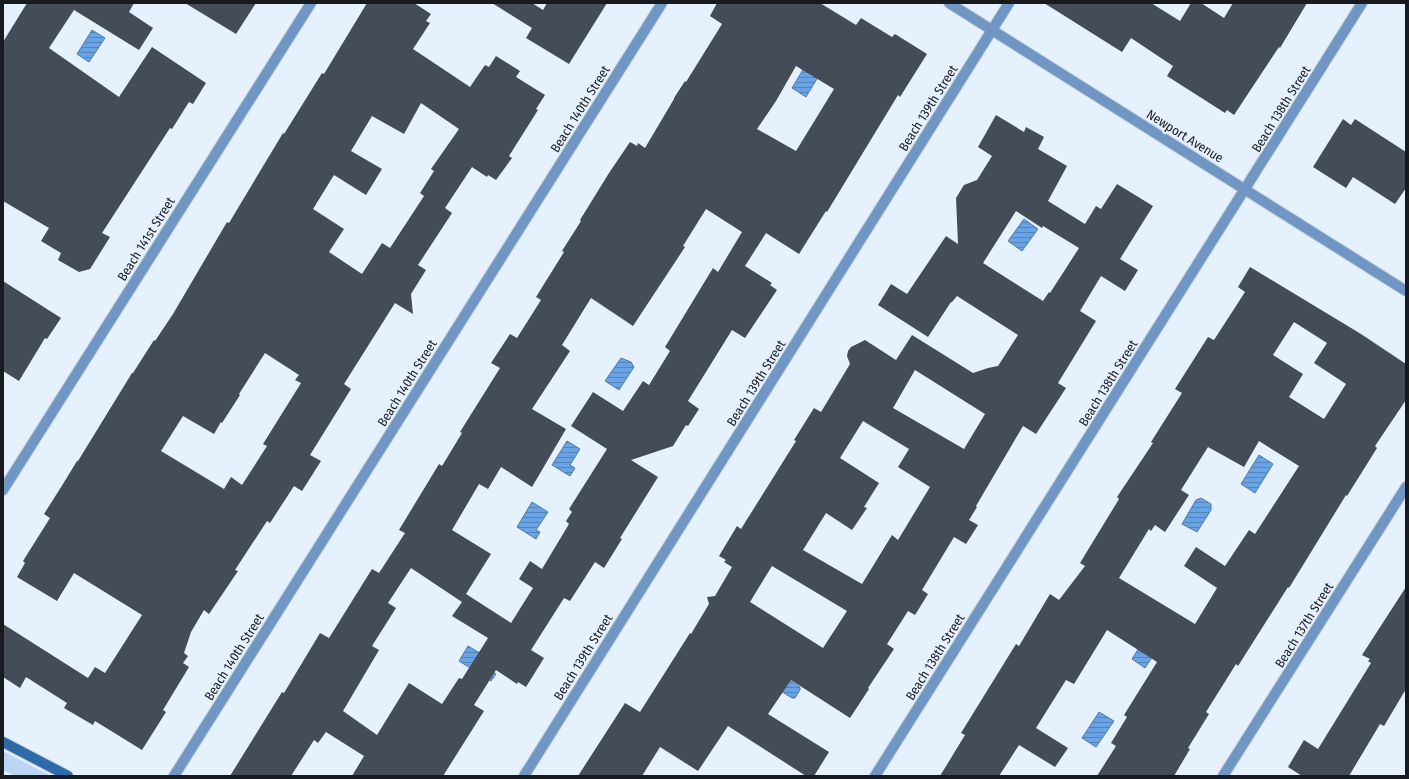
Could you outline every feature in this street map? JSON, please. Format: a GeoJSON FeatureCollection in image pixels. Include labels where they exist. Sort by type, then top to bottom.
{"type":"FeatureCollection","features":[{"type":"Feature","properties":{"kind":"street","name":"Beach 141st Street"},"geometry":{"type":"LineString","coordinates":[[3,490],[311,3]]}},
{"type":"Feature","properties":{"kind":"street","name":"Beach 140th Street"},"geometry":{"type":"LineString","coordinates":[[174,776],[662,3]]}},
{"type":"Feature","properties":{"kind":"street","name":"Newport Avenue"},"geometry":{"type":"LineString","coordinates":[[949,3],[1406,291]]}},
{"type":"Feature","properties":{"kind":"street","name":"Beach 139th Street"},"geometry":{"type":"LineString","coordinates":[[524,776],[1010,3]]}},
{"type":"Feature","properties":{"kind":"street","name":"Beach 138th Street"},"geometry":{"type":"LineString","coordinates":[[875,776],[1362,3]]}},
{"type":"Feature","properties":{"kind":"street","name":"Beach 137th Street"},"geometry":{"type":"LineString","coordinates":[[1223,776],[1406,487]]}},
{"type":"Feature","properties":{"kind":"street"},"geometry":{"type":"LineString","coordinates":[[3,742],[68,776]]}},
{"type":"Feature","properties":{"kind":"shaded area"},"geometry":{"type":"Polygon","coordinates":[[[3,751],[51,776],[15,776],[3,770],[3,751]]]}},
{"type":"Feature","properties":{"kind":"water"},"geometry":{"type":"Polygon","coordinates":[[[92,30],[105,38],[89,62],[77,54],[92,30]]]}},
{"type":"Feature","properties":{"kind":"water"},"geometry":{"type":"Polygon","coordinates":[[[810,58],[824,67],[806,97],[792,88],[810,58]]]}},
{"type":"Feature","properties":{"kind":"water"},"geometry":{"type":"Polygon","coordinates":[[[1024,219],[1038,229],[1022,251],[1008,241],[1024,219]]]}},
{"type":"Feature","properties":{"kind":"water"},"geometry":{"type":"Polygon","coordinates":[[[621,358],[631,362],[634,367],[619,390],[605,381],[621,358]]]}},
{"type":"Feature","properties":{"kind":"water"},"geometry":{"type":"Polygon","coordinates":[[[567,441],[580,449],[570,465],[575,468],[570,476],[552,465],[567,441]]]}},
{"type":"Feature","properties":{"kind":"water"},"geometry":{"type":"Polygon","coordinates":[[[1259,455],[1273,464],[1255,493],[1241,484],[1259,455]]]}},
{"type":"Feature","properties":{"kind":"water"},"geometry":{"type":"Polygon","coordinates":[[[1201,498],[1211,504],[1211,510],[1197,532],[1182,524],[1196,500],[1201,498]]]}},
{"type":"Feature","properties":{"kind":"water"},"geometry":{"type":"Polygon","coordinates":[[[532,502],[548,512],[536,530],[540,532],[536,539],[517,527],[532,502]]]}},
{"type":"Feature","properties":{"kind":"water"},"geometry":{"type":"Polygon","coordinates":[[[1148,633],[1162,642],[1145,668],[1132,659],[1148,633]]]}},
{"type":"Feature","properties":{"kind":"water"},"geometry":{"type":"Polygon","coordinates":[[[468,646],[485,656],[492,671],[496,674],[491,681],[459,661],[468,646]]]}},
{"type":"Feature","properties":{"kind":"water"},"geometry":{"type":"Polygon","coordinates":[[[781,674],[800,687],[800,690],[795,698],[792,698],[768,683],[781,674]]]}},
{"type":"Feature","properties":{"kind":"water"},"geometry":{"type":"Polygon","coordinates":[[[1099,712],[1114,721],[1096,747],[1082,738],[1099,712]]]}},
{"type":"Feature","properties":{"kind":"building"},"geometry":{"type":"Polygon","coordinates":[[[27,3],[134,3],[129,12],[153,28],[139,50],[74,10],[49,48],[119,97],[152,47],[206,83],[193,104],[189,102],[172,129],[170,128],[102,233],[110,237],[90,269],[79,272],[58,260],[61,253],[41,241],[49,228],[3,201],[3,42],[27,3]]]}},
{"type":"Feature","properties":{"kind":"building"},"geometry":{"type":"Polygon","coordinates":[[[185,3],[256,3],[236,34],[185,3]]]}},
{"type":"Feature","properties":{"kind":"building"},"geometry":{"type":"Polygon","coordinates":[[[367,3],[414,3],[431,14],[426,21],[430,23],[413,49],[470,87],[485,65],[489,67],[496,56],[520,71],[516,77],[545,95],[536,109],[538,110],[509,156],[512,158],[496,180],[488,175],[487,177],[472,167],[445,208],[452,213],[418,265],[426,270],[411,294],[413,314],[395,303],[344,384],[351,389],[310,455],[321,461],[302,491],[294,486],[270,523],[267,521],[235,570],[238,571],[209,614],[204,610],[191,632],[184,653],[188,656],[183,663],[189,667],[163,710],[166,712],[142,750],[95,721],[93,725],[64,708],[67,703],[26,677],[20,688],[3,677],[3,624],[88,678],[95,667],[105,673],[142,615],[74,573],[57,601],[17,577],[25,563],[23,561],[50,518],[44,514],[132,373],[173,314],[227,222],[229,223],[283,133],[284,134],[322,73],[324,74],[367,3]],[[421,103],[404,134],[372,116],[351,151],[382,169],[366,195],[334,175],[313,209],[344,229],[329,252],[362,274],[382,243],[390,248],[424,196],[420,193],[434,171],[431,169],[459,129],[421,103]],[[265,353],[239,394],[240,395],[214,434],[183,416],[161,451],[224,489],[231,477],[242,485],[267,446],[263,444],[301,383],[295,380],[299,375],[265,353]]]}},
{"type":"Feature","properties":{"kind":"building"},"geometry":{"type":"Polygon","coordinates":[[[492,3],[532,3],[543,10],[547,3],[607,3],[569,64],[526,38],[532,28],[492,3]]]}},
{"type":"Feature","properties":{"kind":"building"},"geometry":{"type":"Polygon","coordinates":[[[717,3],[820,3],[856,25],[861,18],[892,37],[895,34],[927,54],[900,97],[898,95],[827,212],[826,211],[799,254],[766,233],[745,266],[772,283],[770,285],[777,290],[745,338],[732,330],[688,401],[699,409],[688,426],[686,425],[673,446],[631,460],[658,477],[620,538],[622,539],[604,568],[595,562],[570,601],[564,598],[531,650],[544,658],[526,687],[518,682],[517,684],[496,670],[474,705],[484,711],[443,776],[352,776],[364,756],[326,732],[318,743],[314,740],[291,776],[230,776],[282,692],[284,693],[320,633],[329,638],[372,569],[379,573],[405,533],[399,530],[439,464],[442,466],[462,433],[460,432],[500,368],[491,363],[510,334],[517,338],[541,300],[536,297],[564,252],[562,251],[609,173],[630,142],[637,146],[638,143],[645,148],[674,98],[685,81],[686,82],[722,24],[710,16],[717,3]],[[796,66],[776,101],[757,129],[796,151],[834,89],[796,66]],[[706,209],[683,246],[685,247],[633,326],[591,298],[562,345],[570,351],[532,409],[566,429],[532,487],[501,467],[488,489],[479,484],[452,530],[491,554],[466,594],[511,623],[533,588],[519,579],[530,561],[542,569],[569,524],[566,521],[572,512],[569,509],[607,449],[571,426],[593,392],[623,411],[643,381],[649,385],[670,351],[665,347],[713,268],[718,272],[742,232],[706,209]],[[411,568],[388,603],[396,608],[372,646],[379,650],[343,711],[377,735],[409,683],[442,704],[459,678],[462,679],[488,638],[452,616],[462,602],[411,568]]]}},
{"type":"Feature","properties":{"kind":"building"},"geometry":{"type":"Polygon","coordinates":[[[1044,3],[1151,3],[1180,21],[1191,3],[1201,3],[1224,18],[1233,3],[1307,3],[1280,48],[1279,47],[1234,115],[1227,110],[1225,113],[1167,76],[1173,66],[1131,38],[1122,52],[1044,3]]]}},
{"type":"Feature","properties":{"kind":"building"},"geometry":{"type":"Polygon","coordinates":[[[996,115],[1024,132],[1026,127],[1044,137],[1038,149],[1067,166],[1048,201],[1085,224],[1096,206],[1101,209],[1117,184],[1153,206],[1120,259],[1138,270],[1125,291],[1101,276],[1080,311],[1096,321],[1058,383],[1066,388],[1036,434],[1023,426],[969,520],[978,525],[966,544],[954,537],[922,590],[928,594],[915,615],[908,611],[887,644],[894,649],[850,718],[791,680],[768,714],[829,752],[814,776],[806,776],[728,726],[698,771],[660,747],[642,776],[578,776],[625,703],[640,712],[690,633],[691,634],[709,604],[707,597],[715,596],[732,567],[724,562],[726,560],[719,556],[737,526],[741,529],[796,441],[794,440],[814,408],[821,412],[850,364],[847,356],[851,347],[865,340],[896,360],[912,335],[973,373],[998,366],[1018,335],[957,296],[951,302],[928,337],[878,305],[891,284],[907,294],[946,236],[958,244],[956,198],[964,185],[977,180],[992,156],[978,147],[996,115]],[[1016,211],[983,263],[1043,301],[1049,292],[1050,293],[1079,248],[1043,226],[1042,228],[1016,211]],[[915,370],[893,408],[964,449],[985,414],[915,370]],[[863,421],[840,458],[879,483],[864,507],[867,508],[852,530],[826,513],[803,550],[862,584],[892,535],[898,540],[930,487],[898,467],[909,449],[863,421]],[[772,566],[750,602],[823,648],[847,611],[772,566]]]}},
{"type":"Feature","properties":{"kind":"building"},"geometry":{"type":"Polygon","coordinates":[[[1343,119],[1351,125],[1355,119],[1406,152],[1406,188],[1395,204],[1353,177],[1346,188],[1313,167],[1343,119]]]}},
{"type":"Feature","properties":{"kind":"building"},"geometry":{"type":"Polygon","coordinates":[[[1250,267],[1361,334],[1406,364],[1406,400],[1375,446],[1377,448],[1347,496],[1346,495],[1289,588],[1288,587],[1238,666],[1236,664],[1206,712],[1209,714],[1188,748],[1190,749],[1174,776],[1097,776],[1116,746],[1111,743],[1127,717],[1124,715],[1157,662],[1107,630],[1074,684],[1066,680],[1036,728],[1068,748],[1055,767],[1019,745],[999,776],[940,776],[965,735],[961,733],[1016,644],[1019,646],[1050,594],[1059,600],[1085,566],[1080,563],[1119,499],[1117,497],[1153,443],[1151,442],[1182,393],[1175,389],[1208,337],[1214,340],[1245,292],[1238,287],[1250,267]],[[1294,322],[1273,355],[1303,374],[1289,397],[1324,419],[1346,384],[1314,363],[1327,343],[1294,322]],[[1259,441],[1244,467],[1208,447],[1181,490],[1189,495],[1165,532],[1155,525],[1151,531],[1149,529],[1119,578],[1195,624],[1217,588],[1184,566],[1196,547],[1225,566],[1249,530],[1255,534],[1299,466],[1259,441]]]}},
{"type":"Feature","properties":{"kind":"building"},"geometry":{"type":"Polygon","coordinates":[[[3,281],[61,318],[47,339],[45,338],[19,381],[3,371],[3,281]]]}},
{"type":"Feature","properties":{"kind":"building"},"geometry":{"type":"Polygon","coordinates":[[[1406,587],[1406,689],[1384,726],[1380,724],[1349,776],[1302,776],[1288,767],[1304,740],[1318,749],[1371,663],[1368,661],[1370,659],[1362,655],[1406,587]]]}}]}
